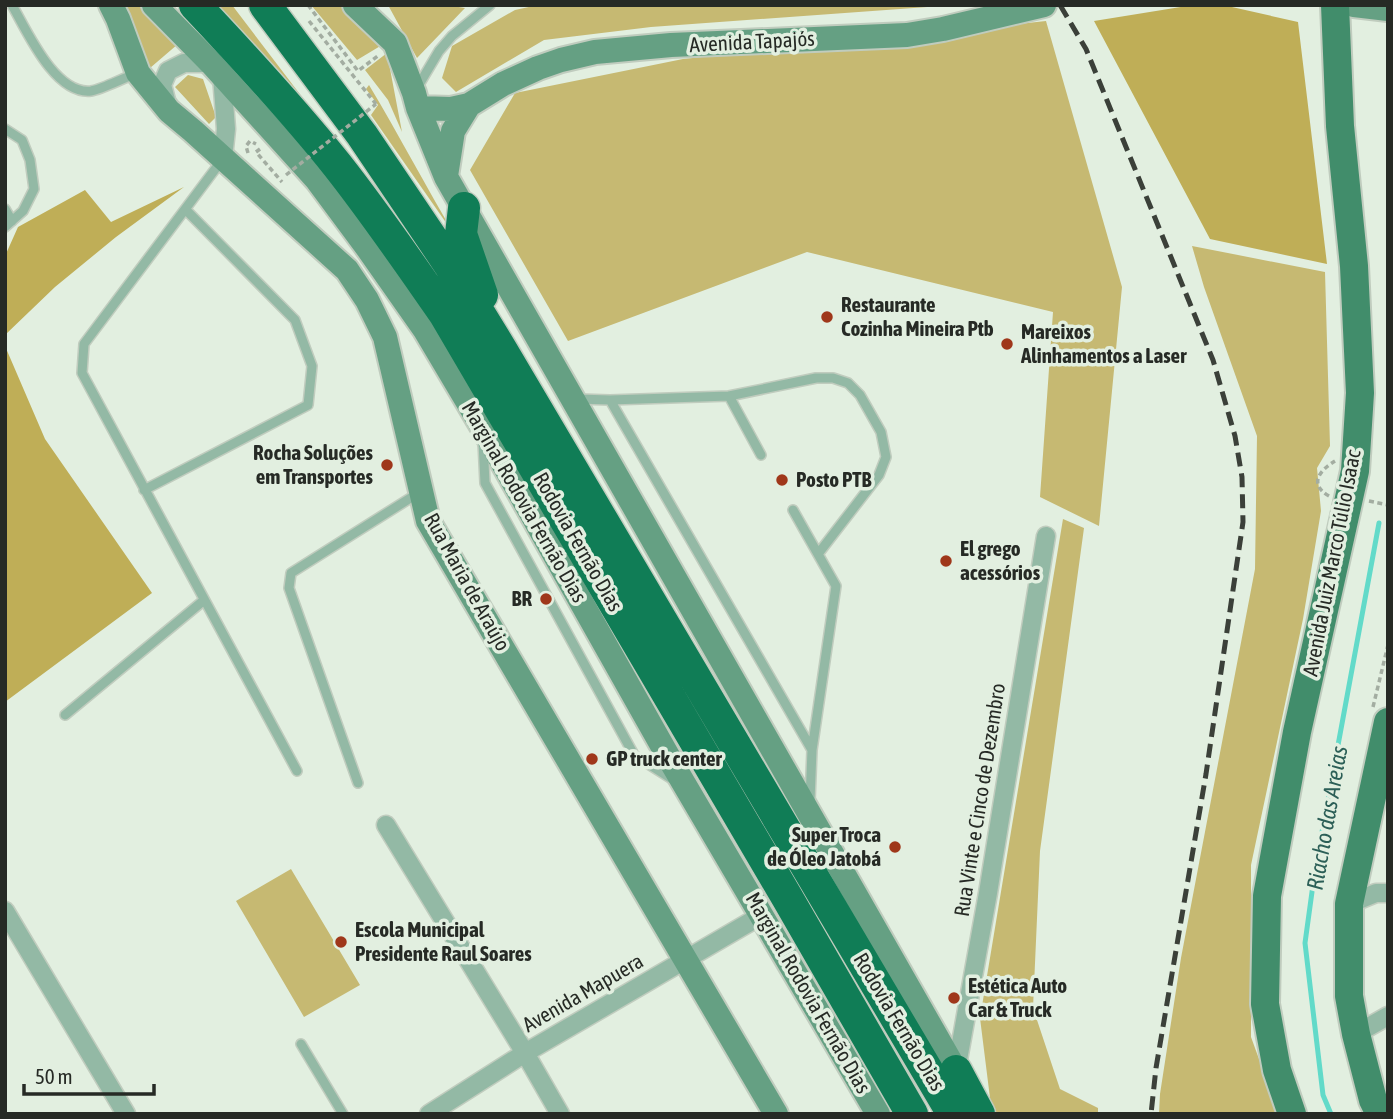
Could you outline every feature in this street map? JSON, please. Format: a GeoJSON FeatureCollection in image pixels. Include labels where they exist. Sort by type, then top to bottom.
{"type":"FeatureCollection","features":[{"type":"Feature","properties":{"kind":"highway","name":"Rodovia Fernão Dias"},"geometry":{"type":"LineString","coordinates":[[195,5],[337,165],[444,313],[912,1114]]}},
{"type":"Feature","properties":{"kind":"highway","name":"Rodovia Fernão Dias"},"geometry":{"type":"LineString","coordinates":[[265,5],[362,135],[449,264],[953,1114]]}},
{"type":"Feature","properties":{"kind":"highway"},"geometry":{"type":"LineString","coordinates":[[464,208],[461,234],[501,349]]}},
{"type":"Feature","properties":{"kind":"highway"},"geometry":{"type":"LineString","coordinates":[[956,1071],[979,1114]]}},
{"type":"Feature","properties":{"kind":"main road","name":"Rua Maria de Araújo"},"geometry":{"type":"LineString","coordinates":[[111,5],[138,73],[169,111],[347,270],[367,300],[385,337],[428,521],[776,1114]]}},
{"type":"Feature","properties":{"kind":"main road","name":"Marginal Rodovia Fernão Dias"},"geometry":{"type":"LineString","coordinates":[[154,5],[317,180],[425,330],[686,789],[878,1114]]}},
{"type":"Feature","properties":{"kind":"main road"},"geometry":{"type":"LineString","coordinates":[[355,5],[395,43],[446,177],[956,1071]]}},
{"type":"Feature","properties":{"kind":"main road","name":"Avenida Tapajós"},"geometry":{"type":"LineString","coordinates":[[416,100],[451,108],[469,105],[503,84],[538,68],[595,52],[671,45],[907,35],[1044,5]]}},
{"type":"Feature","properties":{"kind":"main road","name":"Avenida Juiz Marco Túlio Isaac"},"geometry":{"type":"LineString","coordinates":[[1292,1114],[1277,1070],[1265,1004],[1267,896],[1297,732],[1355,471],[1360,393],[1354,266],[1340,126],[1335,5]]}},
{"type":"Feature","properties":{"kind":"main road"},"geometry":{"type":"LineString","coordinates":[[1354,5],[1388,9]]}},
{"type":"Feature","properties":{"kind":"main road","name":"Avenida Tapajós"},"geometry":{"type":"LineString","coordinates":[[446,177],[453,131],[469,105]]}},
{"type":"Feature","properties":{"kind":"main road"},"geometry":{"type":"LineString","coordinates":[[1380,1114],[1373,1100],[1349,996],[1349,904],[1388,722]]}},
{"type":"Feature","properties":{"kind":"street"},"geometry":{"type":"LineString","coordinates":[[169,111],[162,85],[167,71],[184,63],[216,69],[226,129],[223,158]]}},
{"type":"Feature","properties":{"kind":"street","name":"Rua Vinte e Cinco de Dezembro"},"geometry":{"type":"LineString","coordinates":[[956,1071],[1046,536]]}},
{"type":"Feature","properties":{"kind":"street"},"geometry":{"type":"LineString","coordinates":[[386,825],[560,1114]]}},
{"type":"Feature","properties":{"kind":"street"},"geometry":{"type":"LineString","coordinates":[[1349,904],[1376,893],[1388,892]]}},
{"type":"Feature","properties":{"kind":"street"},"geometry":{"type":"LineString","coordinates":[[5,911],[126,1114]]}},
{"type":"Feature","properties":{"kind":"street","name":"Avenida Mapuera"},"geometry":{"type":"LineString","coordinates":[[429,1114],[525,1053],[762,915]]}},
{"type":"Feature","properties":{"kind":"street"},"geometry":{"type":"LineString","coordinates":[[1356,1034],[1388,1016]]}},
{"type":"Feature","properties":{"kind":"lane"},"geometry":{"type":"LineString","coordinates":[[12,5],[51,70],[76,90],[92,91],[138,73]]}},
{"type":"Feature","properties":{"kind":"lane"},"geometry":{"type":"LineString","coordinates":[[416,100],[439,51],[452,36],[490,5]]}},
{"type":"Feature","properties":{"kind":"lane"},"geometry":{"type":"LineString","coordinates":[[5,129],[22,139],[30,160],[34,189],[23,211],[9,224],[5,209]]}},
{"type":"Feature","properties":{"kind":"lane"},"geometry":{"type":"LineString","coordinates":[[223,158],[84,344],[82,373],[296,771]]}},
{"type":"Feature","properties":{"kind":"lane"},"geometry":{"type":"LineString","coordinates":[[144,490],[308,405],[312,366],[295,320],[186,210]]}},
{"type":"Feature","properties":{"kind":"lane"},"geometry":{"type":"LineString","coordinates":[[572,398],[610,400],[729,396],[816,378],[833,378],[848,383],[860,395],[881,432],[886,457],[879,475],[818,554]]}},
{"type":"Feature","properties":{"kind":"lane"},"geometry":{"type":"LineString","coordinates":[[729,396],[761,455]]}},
{"type":"Feature","properties":{"kind":"lane"},"geometry":{"type":"LineString","coordinates":[[610,400],[812,750]]}},
{"type":"Feature","properties":{"kind":"lane"},"geometry":{"type":"LineString","coordinates":[[358,783],[289,588],[291,573],[421,491]]}},
{"type":"Feature","properties":{"kind":"lane"},"geometry":{"type":"LineString","coordinates":[[793,510],[836,586],[812,750],[809,813]]}},
{"type":"Feature","properties":{"kind":"lane"},"geometry":{"type":"LineString","coordinates":[[65,715],[203,601]]}},
{"type":"Feature","properties":{"kind":"lane"},"geometry":{"type":"LineString","coordinates":[[302,1044],[343,1114]]}},
{"type":"Feature","properties":{"kind":"path"},"geometry":{"type":"LineString","coordinates":[[308,5],[358,71],[395,43]]}},
{"type":"Feature","properties":{"kind":"path"},"geometry":{"type":"LineString","coordinates":[[286,175],[376,104],[305,15]]}},
{"type":"Feature","properties":{"kind":"path"},"geometry":{"type":"LineString","coordinates":[[1363,499],[1388,505]]}},
{"type":"Feature","properties":{"kind":"shaded area"},"geometry":{"type":"Polygon","coordinates":[[[123,5],[138,5],[178,44],[150,68],[123,5]]]}},
{"type":"Feature","properties":{"kind":"shaded area"},"geometry":{"type":"Polygon","coordinates":[[[201,5],[232,5],[315,114],[201,5]]]}},
{"type":"Feature","properties":{"kind":"shaded area"},"geometry":{"type":"Polygon","coordinates":[[[311,5],[340,5],[382,45],[357,60],[311,5]]]}},
{"type":"Feature","properties":{"kind":"shaded area"},"geometry":{"type":"Polygon","coordinates":[[[388,5],[446,5],[465,8],[417,58],[388,5]]]}},
{"type":"Feature","properties":{"kind":"shaded area"},"geometry":{"type":"Polygon","coordinates":[[[538,5],[955,5],[651,27],[544,40],[456,92],[442,78],[452,46],[515,10],[538,5]]]}},
{"type":"Feature","properties":{"kind":"shaded area"},"geometry":{"type":"Polygon","coordinates":[[[1193,5],[1223,5],[1298,22],[1327,264],[1210,239],[1094,21],[1193,5]]]}},
{"type":"Feature","properties":{"kind":"shaded area"},"geometry":{"type":"Polygon","coordinates":[[[1046,21],[1122,287],[1099,526],[1040,497],[1053,312],[807,252],[568,341],[470,170],[515,93],[683,59],[1046,21]]]}},
{"type":"Feature","properties":{"kind":"shaded area"},"geometry":{"type":"Polygon","coordinates":[[[387,53],[402,132],[388,100],[365,70],[387,53]]]}},
{"type":"Feature","properties":{"kind":"shaded area"},"geometry":{"type":"Polygon","coordinates":[[[188,75],[203,79],[216,117],[209,124],[175,87],[188,75]]]}},
{"type":"Feature","properties":{"kind":"shaded area"},"geometry":{"type":"Polygon","coordinates":[[[369,85],[456,237],[371,115],[378,105],[366,89],[369,85]]]}},
{"type":"Feature","properties":{"kind":"shaded area"},"geometry":{"type":"Polygon","coordinates":[[[184,187],[116,237],[55,287],[5,335],[5,256],[18,227],[85,190],[111,222],[184,187]]]}},
{"type":"Feature","properties":{"kind":"shaded area"},"geometry":{"type":"Polygon","coordinates":[[[1192,246],[1325,272],[1330,446],[1317,468],[1321,511],[1303,619],[1251,865],[1251,1037],[1279,1114],[1159,1114],[1181,958],[1255,569],[1257,436],[1192,246]]]}},
{"type":"Feature","properties":{"kind":"shaded area"},"geometry":{"type":"Polygon","coordinates":[[[5,346],[45,439],[152,593],[5,702],[5,346]]]}},
{"type":"Feature","properties":{"kind":"shaded area"},"geometry":{"type":"Polygon","coordinates":[[[1063,519],[1084,528],[1040,851],[1033,1008],[1060,1089],[1098,1108],[1098,1114],[992,1114],[980,1018],[1063,519]]]}},
{"type":"Feature","properties":{"kind":"shaded area"},"geometry":{"type":"Polygon","coordinates":[[[291,869],[360,985],[304,1017],[236,901],[291,869]]]}},
{"type":"Feature","properties":{"kind":"waterway","name":"Riacho das Areias"},"geometry":{"type":"LineString","coordinates":[[1331,1114],[1323,1095],[1305,943],[1315,870],[1379,523]]}},
{"type":"Feature","properties":{"kind":"railway"},"geometry":{"type":"LineString","coordinates":[[1060,5],[1086,49],[1213,360],[1235,436],[1242,477],[1243,522],[1206,774],[1156,1068],[1151,1114]]}},
{"type":"Feature","properties":{"kind":"place","name":"Restaurante Cozinha Mineira Ptb"},"geometry":{"type":"Point","coordinates":[827,317]}},
{"type":"Feature","properties":{"kind":"place","name":"Mareixos Alinhamentos a Laser"},"geometry":{"type":"Point","coordinates":[1007,344]}},
{"type":"Feature","properties":{"kind":"place","name":"Rocha Soluções em Transportes"},"geometry":{"type":"Point","coordinates":[387,465]}},
{"type":"Feature","properties":{"kind":"place","name":"Posto PTB"},"geometry":{"type":"Point","coordinates":[782,480]}},
{"type":"Feature","properties":{"kind":"place","name":"El grego acessórios"},"geometry":{"type":"Point","coordinates":[946,561]}},
{"type":"Feature","properties":{"kind":"place","name":"BR"},"geometry":{"type":"Point","coordinates":[546,599]}},
{"type":"Feature","properties":{"kind":"place","name":"GP truck center"},"geometry":{"type":"Point","coordinates":[592,759]}},
{"type":"Feature","properties":{"kind":"place","name":"Super Troca de Óleo Jatobá"},"geometry":{"type":"Point","coordinates":[895,847]}},
{"type":"Feature","properties":{"kind":"place","name":"Escola Municipal Presidente Raul Soares"},"geometry":{"type":"Point","coordinates":[341,942]}},
{"type":"Feature","properties":{"kind":"place","name":"Estética Auto Car & Truck"},"geometry":{"type":"Point","coordinates":[954,998]}}]}
